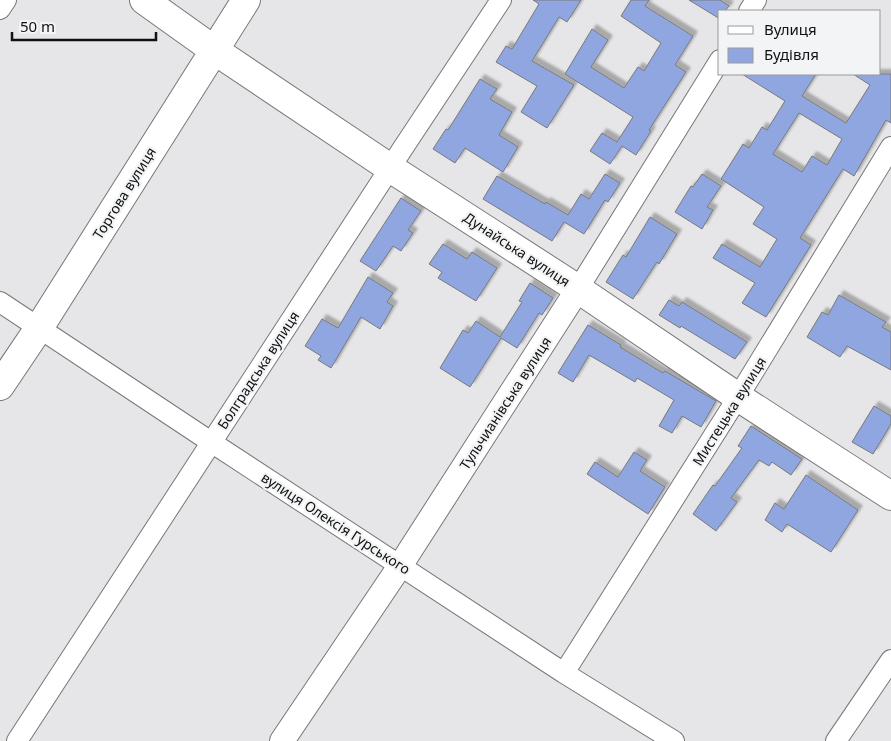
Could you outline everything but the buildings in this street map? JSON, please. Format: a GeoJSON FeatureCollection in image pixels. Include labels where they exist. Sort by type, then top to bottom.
{"type":"FeatureCollection","features":[{"type":"Feature","properties":{"kind":"main road","name":"Дунайська вулиця"},"geometry":{"type":"LineString","coordinates":[[144,0],[214,50],[390,168],[578,289],[738,397],[891,496]]}},
{"type":"Feature","properties":{"kind":"main road","name":"Торгова вулиця"},"geometry":{"type":"LineString","coordinates":[[0,386],[39,328],[246,0]]}},
{"type":"Feature","properties":{"kind":"street"},"geometry":{"type":"LineString","coordinates":[[0,9],[6,0]]}},
{"type":"Feature","properties":{"kind":"street","name":"Болградська вулиця"},"geometry":{"type":"LineString","coordinates":[[17,741],[501,0]]}},
{"type":"Feature","properties":{"kind":"street","name":"Тульчианівська вулиця"},"geometry":{"type":"LineString","coordinates":[[282,741],[400,566],[578,289],[718,63]]}},
{"type":"Feature","properties":{"kind":"street","name":"Мистецька вулиця"},"geometry":{"type":"LineString","coordinates":[[564,673],[738,397],[891,147]]}},
{"type":"Feature","properties":{"kind":"street","name":"вулиця Олексія Гурського"},"geometry":{"type":"LineString","coordinates":[[0,302],[564,673],[674,741]]}},
{"type":"Feature","properties":{"kind":"street"},"geometry":{"type":"LineString","coordinates":[[836,741],[891,660]]}}]}
